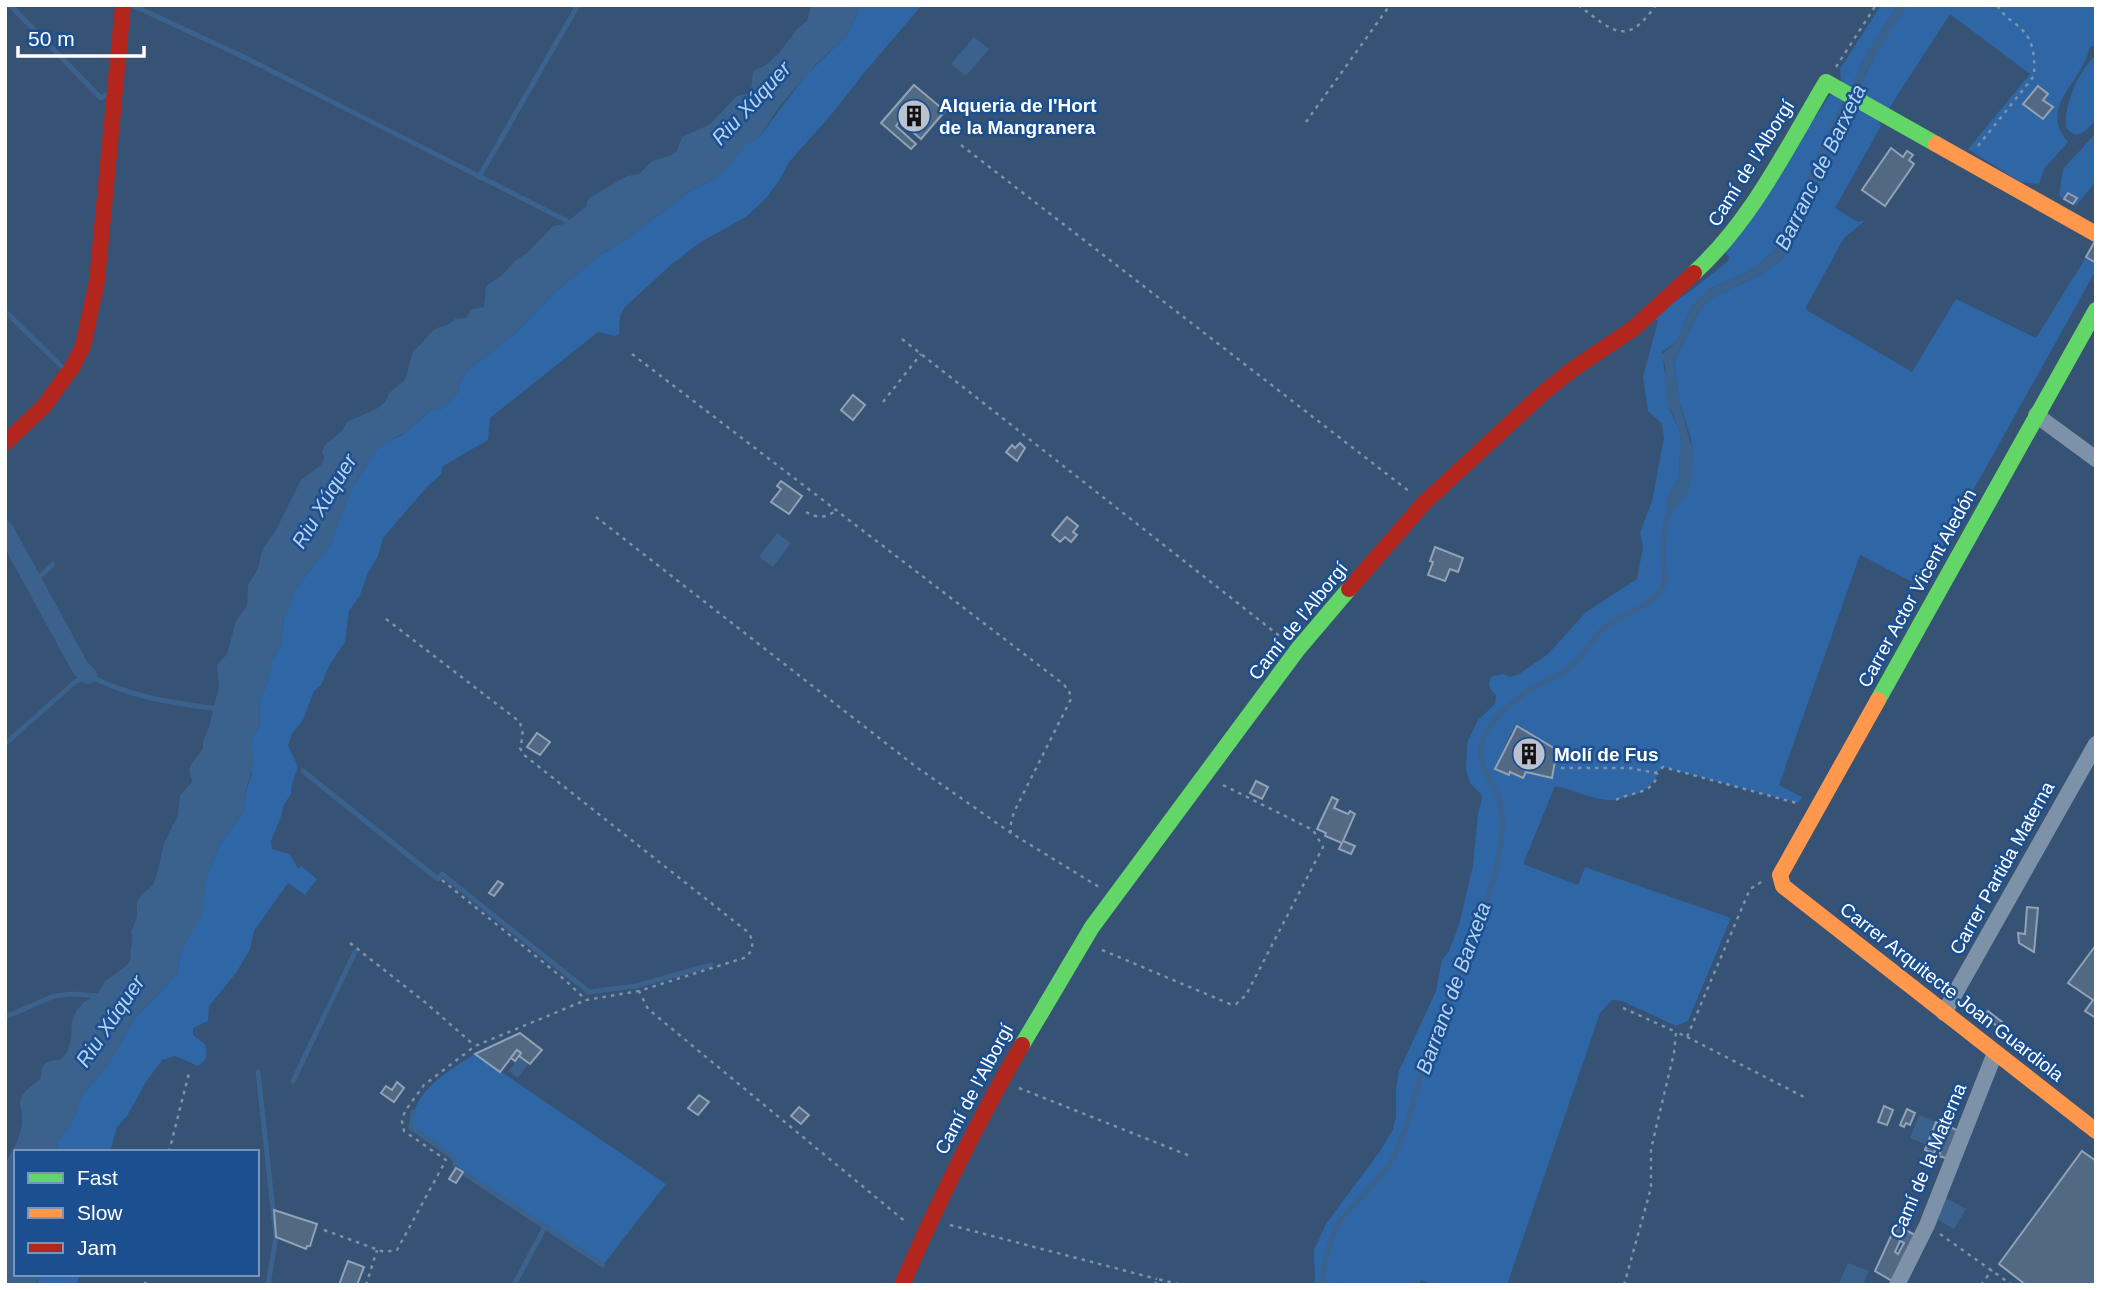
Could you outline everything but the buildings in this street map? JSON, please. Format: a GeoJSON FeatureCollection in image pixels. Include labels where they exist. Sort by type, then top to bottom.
{"type":"FeatureCollection","features":[{"type":"Feature","properties":{"kind":"street"},"geometry":{"type":"LineString","coordinates":[[5,443],[50,398],[73,366],[83,346],[97,281],[123,5]]}},
{"type":"Feature","properties":{"kind":"street"},"geometry":{"type":"LineString","coordinates":[[1832,85],[2096,234]]}},
{"type":"Feature","properties":{"kind":"street","name":"Camí de l'Alborgí"},"geometry":{"type":"LineString","coordinates":[[902,1285],[930,1220],[1000,1080],[1083,942],[1114,896],[1298,649],[1424,503],[1544,392],[1634,328],[1718,251],[1739,227],[1832,85]]}},
{"type":"Feature","properties":{"kind":"street","name":"Carrer Actor Vicent Aledón"},"geometry":{"type":"LineString","coordinates":[[1783,886],[1780,875],[2096,310]]}},
{"type":"Feature","properties":{"kind":"street"},"geometry":{"type":"LineString","coordinates":[[2036,415],[2096,459]]}},
{"type":"Feature","properties":{"kind":"street","name":"Carrer Partida Materna"},"geometry":{"type":"LineString","coordinates":[[1944,1013],[2096,744]]}},
{"type":"Feature","properties":{"kind":"street","name":"Carrer Arquitecte Joan Guardiola"},"geometry":{"type":"LineString","coordinates":[[1783,886],[2096,1131]]}},
{"type":"Feature","properties":{"kind":"street","name":"Camí de la Materna"},"geometry":{"type":"LineString","coordinates":[[1897,1285],[1927,1225],[1995,1053]]}},
{"type":"Feature","properties":{"kind":"path"},"geometry":{"type":"LineString","coordinates":[[1306,122],[1390,5]]}},
{"type":"Feature","properties":{"kind":"path"},"geometry":{"type":"LineString","coordinates":[[1578,5],[1611,28],[1626,31],[1638,27],[1656,5]]}},
{"type":"Feature","properties":{"kind":"path"},"geometry":{"type":"LineString","coordinates":[[1832,85],[1875,5]]}},
{"type":"Feature","properties":{"kind":"path"},"geometry":{"type":"LineString","coordinates":[[1966,160],[2034,76],[2031,41],[2026,33],[2001,13],[1997,5]]}},
{"type":"Feature","properties":{"kind":"path"},"geometry":{"type":"LineString","coordinates":[[961,145],[1424,503]]}},
{"type":"Feature","properties":{"kind":"path"},"geometry":{"type":"LineString","coordinates":[[902,339],[1298,649]]}},
{"type":"Feature","properties":{"kind":"path"},"geometry":{"type":"LineString","coordinates":[[632,354],[1069,690],[1071,699],[1014,812],[1011,833]]}},
{"type":"Feature","properties":{"kind":"path"},"geometry":{"type":"LineString","coordinates":[[883,402],[921,354]]}},
{"type":"Feature","properties":{"kind":"path"},"geometry":{"type":"LineString","coordinates":[[806,512],[815,517],[824,517],[836,510]]}},
{"type":"Feature","properties":{"kind":"path"},"geometry":{"type":"LineString","coordinates":[[596,517],[915,766],[1011,833],[1114,896]]}},
{"type":"Feature","properties":{"kind":"path"},"geometry":{"type":"LineString","coordinates":[[324,1230],[377,1250],[391,1253],[400,1247],[446,1160],[404,1130],[402,1121],[405,1111],[430,1080],[474,1046],[586,1000],[639,991],[747,957],[753,949],[753,940],[749,933],[524,755],[520,748],[523,735],[520,722],[386,619]]}},
{"type":"Feature","properties":{"kind":"path"},"geometry":{"type":"LineString","coordinates":[[1561,768],[1630,768],[1657,773]]}},
{"type":"Feature","properties":{"kind":"path"},"geometry":{"type":"LineString","coordinates":[[1616,800],[1651,786],[1660,769],[1665,768],[1801,804],[1820,806]]}},
{"type":"Feature","properties":{"kind":"path"},"geometry":{"type":"LineString","coordinates":[[1083,942],[1230,1004],[1242,1000],[1323,847],[1313,830],[1204,776]]}},
{"type":"Feature","properties":{"kind":"path"},"geometry":{"type":"LineString","coordinates":[[442,880],[586,1000]]}},
{"type":"Feature","properties":{"kind":"path"},"geometry":{"type":"LineString","coordinates":[[1687,1037],[1750,889],[1763,881],[1783,886]]}},
{"type":"Feature","properties":{"kind":"path"},"geometry":{"type":"LineString","coordinates":[[350,943],[426,1003],[474,1046]]}},
{"type":"Feature","properties":{"kind":"path"},"geometry":{"type":"LineString","coordinates":[[639,991],[648,1009],[923,1236]]}},
{"type":"Feature","properties":{"kind":"path"},"geometry":{"type":"LineString","coordinates":[[1623,1008],[1687,1037],[1808,1099]]}},
{"type":"Feature","properties":{"kind":"path"},"geometry":{"type":"LineString","coordinates":[[1624,1285],[1651,1188],[1651,1149],[1674,1053],[1676,1032]]}},
{"type":"Feature","properties":{"kind":"path"},"geometry":{"type":"LineString","coordinates":[[170,1150],[189,1073]]}},
{"type":"Feature","properties":{"kind":"path"},"geometry":{"type":"LineString","coordinates":[[1000,1080],[1191,1156]]}},
{"type":"Feature","properties":{"kind":"path"},"geometry":{"type":"LineString","coordinates":[[930,1220],[1182,1285]]}},
{"type":"Feature","properties":{"kind":"path"},"geometry":{"type":"LineString","coordinates":[[1927,1225],[2012,1285]]}},
{"type":"Feature","properties":{"kind":"path"},"geometry":{"type":"LineString","coordinates":[[366,1285],[377,1250]]}},
{"type":"Feature","properties":{"kind":"path"},"geometry":{"type":"LineString","coordinates":[[1981,1285],[1992,1270]]}},
{"type":"Feature","properties":{"kind":"path"},"geometry":{"type":"LineString","coordinates":[[1155,1285],[1157,1279]]}},
{"type":"Feature","properties":{"kind":"shaded area"},"geometry":{"type":"Polygon","coordinates":[[[861,5],[922,5],[789,162],[766,198],[746,217],[699,243],[625,307],[620,316],[619,334],[615,336],[598,332],[490,418],[488,440],[443,466],[441,474],[383,538],[360,595],[349,611],[345,642],[330,664],[321,685],[314,691],[303,720],[292,734],[288,745],[298,767],[291,794],[283,806],[271,841],[272,849],[290,854],[298,869],[301,866],[317,879],[305,895],[288,883],[254,931],[250,949],[236,973],[209,1006],[208,1021],[193,1028],[193,1035],[205,1044],[203,1062],[198,1066],[175,1056],[162,1060],[127,1116],[117,1127],[111,1150],[55,1150],[57,1143],[72,1122],[82,1096],[111,1060],[134,1019],[177,974],[182,948],[189,937],[207,876],[220,844],[243,812],[252,774],[251,740],[260,725],[259,703],[268,681],[272,660],[281,646],[284,616],[294,591],[330,545],[351,489],[375,452],[383,443],[402,435],[430,411],[443,408],[458,392],[461,380],[468,370],[515,333],[555,292],[600,255],[625,240],[690,191],[713,180],[745,145],[760,136],[806,75],[847,35],[861,5]]]}},
{"type":"Feature","properties":{"kind":"shaded area"},"geometry":{"type":"Polygon","coordinates":[[[1881,5],[1898,5],[1865,57],[1851,89],[1841,83],[1840,69],[1881,5]]]}},
{"type":"Feature","properties":{"kind":"shaded area"},"geometry":{"type":"Polygon","coordinates":[[[1907,5],[2096,5],[2096,45],[2090,47],[2058,111],[2061,131],[2068,142],[2044,169],[2039,184],[2020,182],[1968,149],[2030,74],[1950,14],[1888,110],[1859,94],[1873,59],[1907,5]]]}},
{"type":"Feature","properties":{"kind":"shaded area"},"geometry":{"type":"Polygon","coordinates":[[[2096,55],[2096,120],[2089,128],[2074,134],[2066,127],[2067,108],[2084,69],[2096,55]]]}},
{"type":"Feature","properties":{"kind":"shaded area"},"geometry":{"type":"Polygon","coordinates":[[[1830,95],[1845,97],[1795,206],[1782,243],[1757,267],[1708,290],[1691,307],[1677,341],[1662,352],[1670,410],[1679,429],[1682,447],[1677,481],[1665,502],[1692,475],[1691,439],[1679,401],[1674,362],[1700,310],[1713,297],[1762,274],[1786,256],[1801,228],[1842,124],[1855,103],[1879,121],[1881,126],[1835,208],[1858,222],[1866,220],[1844,238],[1805,309],[1912,372],[1956,299],[2036,338],[2086,257],[2096,263],[2096,270],[1920,586],[1860,555],[1779,785],[1802,797],[1798,803],[1663,767],[1651,785],[1622,799],[1601,799],[1555,786],[1523,864],[1578,885],[1585,867],[1731,918],[1688,1021],[1676,1026],[1622,1001],[1612,1000],[1600,1013],[1507,1285],[1434,1285],[1421,1280],[1418,1285],[1345,1285],[1342,1282],[1335,1285],[1315,1285],[1314,1250],[1326,1224],[1393,1129],[1399,1071],[1436,991],[1442,960],[1449,951],[1459,925],[1473,865],[1482,798],[1470,783],[1466,770],[1467,743],[1478,720],[1495,704],[1496,695],[1490,687],[1490,679],[1492,676],[1504,674],[1510,677],[1519,674],[1548,654],[1586,612],[1637,579],[1643,547],[1640,533],[1652,501],[1664,438],[1662,424],[1648,411],[1643,377],[1658,321],[1651,317],[1692,290],[1728,261],[1729,256],[1724,252],[1830,95]],[[1517,726],[1510,735],[1495,769],[1523,778],[1526,772],[1551,777],[1557,750],[1517,726]]]}},
{"type":"Feature","properties":{"kind":"shaded area"},"geometry":{"type":"Polygon","coordinates":[[[2096,133],[2096,181],[2076,206],[2073,204],[2077,198],[2069,193],[2064,199],[2059,196],[2063,169],[2096,133]]]}},
{"type":"Feature","properties":{"kind":"shaded area"},"geometry":{"type":"Polygon","coordinates":[[[475,1054],[666,1184],[603,1265],[456,1168],[454,1158],[411,1128],[413,1115],[425,1093],[443,1075],[475,1054]]]}},
{"type":"Feature","properties":{"kind":"shaded area"},"geometry":{"type":"Polygon","coordinates":[[[37,1276],[79,1276],[77,1285],[38,1285],[37,1276]]]}},
{"type":"Feature","properties":{"kind":"water","name":"Riu Xúquer"},"geometry":{"type":"Polygon","coordinates":[[[811,5],[861,5],[847,35],[816,64],[779,107],[760,136],[745,146],[727,168],[600,255],[555,292],[515,333],[468,370],[461,380],[458,392],[443,408],[430,411],[404,433],[383,444],[351,489],[330,545],[294,591],[284,616],[281,646],[272,660],[268,681],[259,703],[260,725],[251,740],[254,764],[243,812],[220,844],[207,876],[202,912],[182,948],[177,974],[134,1019],[111,1060],[82,1096],[72,1122],[57,1143],[55,1150],[14,1150],[14,1276],[37,1276],[37,1285],[5,1285],[5,1162],[20,1133],[21,1098],[41,1078],[45,1064],[60,1060],[67,1052],[76,1011],[84,1002],[97,995],[104,982],[127,965],[131,958],[131,932],[137,917],[137,902],[153,885],[164,843],[178,815],[180,795],[192,782],[189,770],[203,749],[219,686],[217,665],[227,654],[236,621],[247,606],[248,585],[258,569],[262,550],[276,530],[301,480],[322,464],[325,445],[342,431],[347,422],[378,408],[390,392],[405,380],[413,351],[431,332],[455,319],[466,318],[472,309],[484,307],[486,286],[527,253],[553,226],[564,224],[587,206],[591,197],[627,176],[639,174],[652,161],[672,155],[677,151],[682,137],[710,124],[737,96],[748,94],[751,91],[753,71],[766,65],[779,53],[797,29],[807,21],[811,5]]]}},
{"type":"Feature","properties":{"kind":"water"},"geometry":{"type":"Polygon","coordinates":[[[1898,5],[1907,5],[1867,70],[1859,94],[1842,124],[1801,228],[1786,256],[1762,274],[1713,297],[1700,310],[1674,362],[1679,401],[1693,452],[1688,491],[1676,509],[1669,511],[1665,508],[1665,502],[1677,481],[1682,447],[1679,429],[1666,399],[1665,364],[1660,356],[1677,341],[1691,307],[1708,290],[1757,267],[1782,243],[1795,206],[1833,120],[1865,57],[1898,5]]]}},
{"type":"Feature","properties":{"kind":"water"},"geometry":{"type":"Polygon","coordinates":[[[974,37],[989,49],[966,76],[951,64],[974,37]]]}},
{"type":"Feature","properties":{"kind":"water"},"geometry":{"type":"Polygon","coordinates":[[[777,533],[791,543],[773,567],[759,557],[777,533]]]}},
{"type":"Feature","properties":{"kind":"water"},"geometry":{"type":"Polygon","coordinates":[[[519,1057],[528,1064],[518,1078],[509,1071],[519,1057]]]}},
{"type":"Feature","properties":{"kind":"water"},"geometry":{"type":"Polygon","coordinates":[[[1919,1115],[1936,1122],[1927,1145],[1910,1138],[1919,1115]]]}},
{"type":"Feature","properties":{"kind":"water"},"geometry":{"type":"Polygon","coordinates":[[[1944,1197],[1966,1209],[1954,1229],[1936,1219],[1944,1197]]]}},
{"type":"Feature","properties":{"kind":"water"},"geometry":{"type":"Polygon","coordinates":[[[1848,1263],[1869,1271],[1863,1285],[1838,1285],[1848,1263]]]}},
{"type":"Feature","properties":{"kind":"waterway"},"geometry":{"type":"LineString","coordinates":[[10,5],[101,98],[106,95]]}},
{"type":"Feature","properties":{"kind":"waterway"},"geometry":{"type":"LineString","coordinates":[[132,5],[246,58],[567,221]]}},
{"type":"Feature","properties":{"kind":"waterway"},"geometry":{"type":"LineString","coordinates":[[479,177],[578,5]]}},
{"type":"Feature","properties":{"kind":"waterway"},"geometry":{"type":"LineString","coordinates":[[5,311],[62,367],[63,372]]}},
{"type":"Feature","properties":{"kind":"waterway","name":"Barranc de Barxeta"},"geometry":{"type":"LineString","coordinates":[[1321,1285],[1333,1234],[1348,1211],[1386,1169],[1397,1150],[1434,1034],[1477,932],[1490,890],[1501,842],[1502,811],[1499,798],[1483,766],[1480,749],[1482,740],[1491,724],[1515,700],[1566,671],[1604,628],[1647,603],[1660,592],[1665,581],[1664,538],[1671,506]]}},
{"type":"Feature","properties":{"kind":"waterway"},"geometry":{"type":"LineString","coordinates":[[5,521],[37,579],[53,564]]}},
{"type":"Feature","properties":{"kind":"waterway"},"geometry":{"type":"LineString","coordinates":[[5,530],[81,669],[88,675]]}},
{"type":"Feature","properties":{"kind":"waterway"},"geometry":{"type":"LineString","coordinates":[[5,744],[75,682],[88,675],[135,694],[219,709]]}},
{"type":"Feature","properties":{"kind":"waterway"},"geometry":{"type":"LineString","coordinates":[[303,771],[438,879],[442,874],[589,992],[636,986],[711,965]]}},
{"type":"Feature","properties":{"kind":"waterway"},"geometry":{"type":"LineString","coordinates":[[293,1081],[355,952]]}},
{"type":"Feature","properties":{"kind":"waterway","name":"Riu Xúquer"},"geometry":{"type":"LineString","coordinates":[[5,1017],[54,996],[102,996]]}},
{"type":"Feature","properties":{"kind":"waterway"},"geometry":{"type":"LineString","coordinates":[[258,1072],[276,1237],[268,1285]]}},
{"type":"Feature","properties":{"kind":"waterway"},"geometry":{"type":"LineString","coordinates":[[413,1112],[411,1128],[454,1158],[456,1168],[545,1227]]}},
{"type":"Feature","properties":{"kind":"waterway"},"geometry":{"type":"LineString","coordinates":[[514,1285],[545,1227],[603,1265]]}},
{"type":"Feature","properties":{"kind":"traffic: fast"},"geometry":{"type":"LineString","coordinates":[[1694,273],[1715,252],[1751,207],[1826,82],[1936,144]]}},
{"type":"Feature","properties":{"kind":"traffic: fast"},"geometry":{"type":"LineString","coordinates":[[1878,700],[2096,310]]}},
{"type":"Feature","properties":{"kind":"traffic: fast"},"geometry":{"type":"LineString","coordinates":[[1022,1045],[1092,927],[1298,649],[1349,589]]}},
{"type":"Feature","properties":{"kind":"traffic: slow"},"geometry":{"type":"LineString","coordinates":[[1936,144],[2096,234]]}},
{"type":"Feature","properties":{"kind":"traffic: slow"},"geometry":{"type":"LineString","coordinates":[[1878,700],[1780,875],[1783,886],[2096,1131]]}},
{"type":"Feature","properties":{"kind":"traffic: jam"},"geometry":{"type":"LineString","coordinates":[[5,443],[44,406],[73,366],[83,346],[97,281],[123,5]]}},
{"type":"Feature","properties":{"kind":"traffic: jam"},"geometry":{"type":"LineString","coordinates":[[1349,589],[1424,503],[1544,392],[1634,328],[1694,273]]}},
{"type":"Feature","properties":{"kind":"traffic: jam"},"geometry":{"type":"LineString","coordinates":[[902,1285],[959,1163],[1022,1045]]}},
{"type":"Feature","properties":{"kind":"place","name":"Alqueria de l'Hort de la Mangranera"},"geometry":{"type":"Point","coordinates":[914,116]}},
{"type":"Feature","properties":{"kind":"place","name":"Molí de Fus"},"geometry":{"type":"Point","coordinates":[1529,754]}}]}
